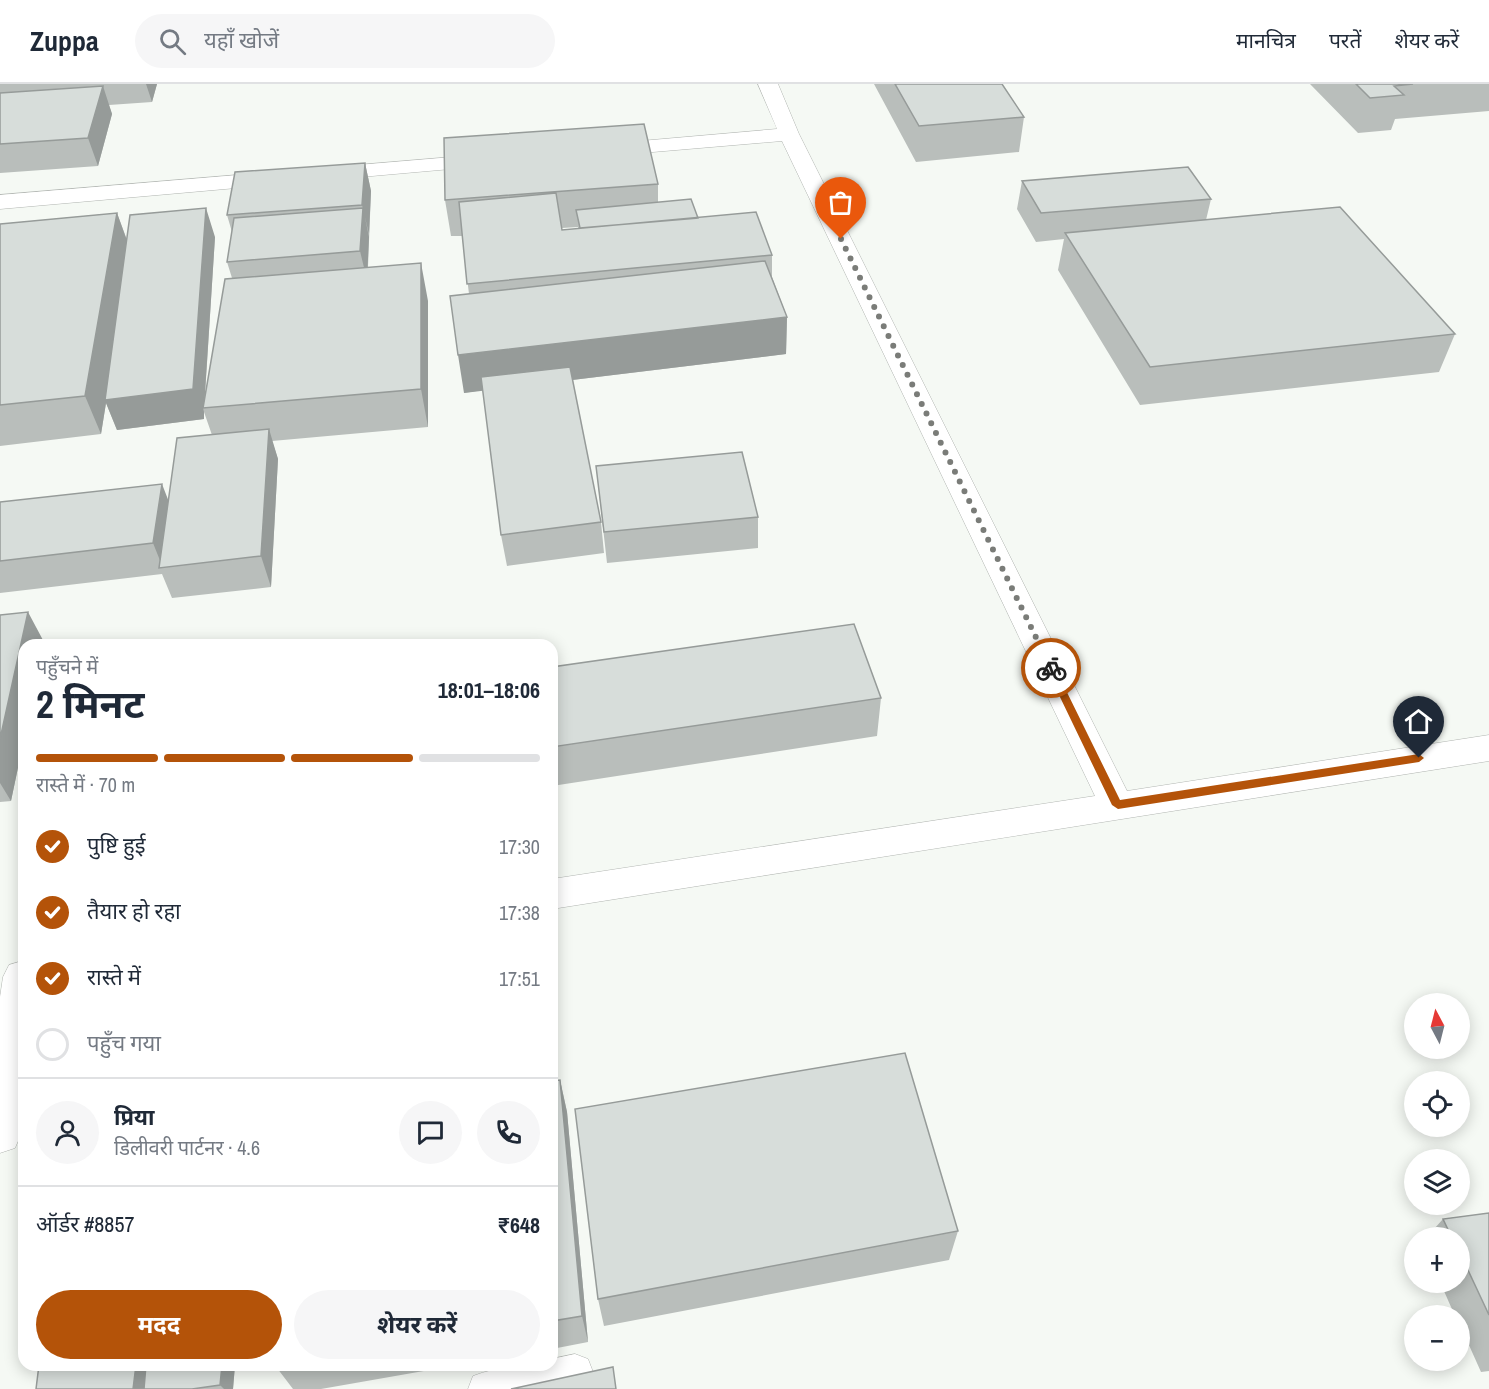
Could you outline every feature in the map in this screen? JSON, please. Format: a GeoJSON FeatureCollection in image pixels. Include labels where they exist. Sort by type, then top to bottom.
{"type":"FeatureCollection","features":[{"type":"Feature","properties":{"kind":"street"},"geometry":{"type":"LineString","coordinates":[[768,84],[789,134],[1118,805]]}},
{"type":"Feature","properties":{"kind":"street"},"geometry":{"type":"LineString","coordinates":[[589,152],[789,134]]}},
{"type":"Feature","properties":{"kind":"street"},"geometry":{"type":"LineString","coordinates":[[0,202],[507,159]]}},
{"type":"Feature","properties":{"kind":"street"},"geometry":{"type":"LineString","coordinates":[[558,893],[1489,747]]}},
{"type":"Feature","properties":{"kind":"street"},"geometry":{"type":"LineString","coordinates":[[0,1134],[16,978]]}},
{"type":"Feature","properties":{"kind":"lane"},"geometry":{"type":"LineString","coordinates":[[486,1389],[575,1372]]}},
{"type":"Feature","properties":{"kind":"building"},"geometry":{"type":"Polygon","coordinates":[[[895,84],[1002,84],[1024,117],[919,126],[895,84]]]}},
{"type":"Feature","properties":{"kind":"building"},"geometry":{"type":"Polygon","coordinates":[[[1356,84],[1413,84],[1394,86],[1404,95],[1370,98],[1356,84]]]}},
{"type":"Feature","properties":{"kind":"building"},"geometry":{"type":"Polygon","coordinates":[[[103,86],[88,138],[0,144],[0,93],[103,86]]]}},
{"type":"Feature","properties":{"kind":"building"},"geometry":{"type":"Polygon","coordinates":[[[644,124],[658,184],[445,200],[444,138],[644,124]]]}},
{"type":"Feature","properties":{"kind":"building"},"geometry":{"type":"Polygon","coordinates":[[[365,163],[362,205],[227,215],[235,172],[365,163]]]}},
{"type":"Feature","properties":{"kind":"building"},"geometry":{"type":"Polygon","coordinates":[[[1188,167],[1211,199],[1041,213],[1022,181],[1188,167]]]}},
{"type":"Feature","properties":{"kind":"building"},"geometry":{"type":"Polygon","coordinates":[[[556,193],[562,230],[756,212],[772,255],[467,284],[459,202],[556,193]]]}},
{"type":"Feature","properties":{"kind":"building"},"geometry":{"type":"Polygon","coordinates":[[[691,199],[698,218],[580,228],[576,210],[691,199]]]}},
{"type":"Feature","properties":{"kind":"building"},"geometry":{"type":"Polygon","coordinates":[[[1340,207],[1455,334],[1150,367],[1065,233],[1340,207]]]}},
{"type":"Feature","properties":{"kind":"building"},"geometry":{"type":"Polygon","coordinates":[[[206,208],[193,389],[105,400],[130,215],[206,208]]]}},
{"type":"Feature","properties":{"kind":"building"},"geometry":{"type":"Polygon","coordinates":[[[363,208],[360,251],[227,262],[234,218],[363,208]]]}},
{"type":"Feature","properties":{"kind":"building"},"geometry":{"type":"Polygon","coordinates":[[[117,213],[85,396],[0,405],[0,224],[117,213]]]}},
{"type":"Feature","properties":{"kind":"building"},"geometry":{"type":"Polygon","coordinates":[[[765,261],[787,317],[458,355],[450,296],[765,261]]]}},
{"type":"Feature","properties":{"kind":"building"},"geometry":{"type":"Polygon","coordinates":[[[421,263],[421,389],[203,408],[225,279],[421,263]]]}},
{"type":"Feature","properties":{"kind":"building"},"geometry":{"type":"Polygon","coordinates":[[[570,367],[601,522],[501,535],[481,377],[570,367]]]}},
{"type":"Feature","properties":{"kind":"building"},"geometry":{"type":"Polygon","coordinates":[[[269,429],[261,556],[159,568],[177,438],[269,429]]]}},
{"type":"Feature","properties":{"kind":"building"},"geometry":{"type":"Polygon","coordinates":[[[742,452],[758,517],[604,532],[596,466],[742,452]]]}},
{"type":"Feature","properties":{"kind":"building"},"geometry":{"type":"Polygon","coordinates":[[[162,484],[153,543],[0,561],[0,502],[162,484]]]}},
{"type":"Feature","properties":{"kind":"building"},"geometry":{"type":"Polygon","coordinates":[[[28,612],[22,639],[18,639],[18,657],[0,739],[0,615],[28,612]]]}},
{"type":"Feature","properties":{"kind":"building"},"geometry":{"type":"Polygon","coordinates":[[[854,624],[881,698],[558,746],[558,666],[854,624]]]}},
{"type":"Feature","properties":{"kind":"building"},"geometry":{"type":"Polygon","coordinates":[[[905,1053],[958,1231],[598,1299],[575,1109],[905,1053]]]}},
{"type":"Feature","properties":{"kind":"building"},"geometry":{"type":"Polygon","coordinates":[[[558,1080],[560,1080],[582,1316],[558,1320],[558,1080]]]}},
{"type":"Feature","properties":{"kind":"building"},"geometry":{"type":"Polygon","coordinates":[[[1489,1213],[1489,1315],[1470,1274],[1470,1227],[1447,1227],[1443,1219],[1489,1213]]]}},
{"type":"Feature","properties":{"kind":"building"},"geometry":{"type":"Polygon","coordinates":[[[613,1367],[616,1389],[511,1389],[613,1367]]]}},
{"type":"Feature","properties":{"kind":"building"},"geometry":{"type":"Polygon","coordinates":[[[38,1371],[135,1371],[133,1389],[36,1389],[38,1371]]]}},
{"type":"Feature","properties":{"kind":"building"},"geometry":{"type":"Polygon","coordinates":[[[146,1371],[221,1371],[220,1385],[192,1389],[144,1389],[146,1371]]]}},
{"type":"Feature","properties":{"kind":"way so far"},"geometry":{"type":"LineString","coordinates":[[841,239],[1051,668]]}},
{"type":"Feature","properties":{"kind":"route"},"geometry":{"type":"LineString","coordinates":[[1051,668],[1118,805],[1419,758]]}}]}
